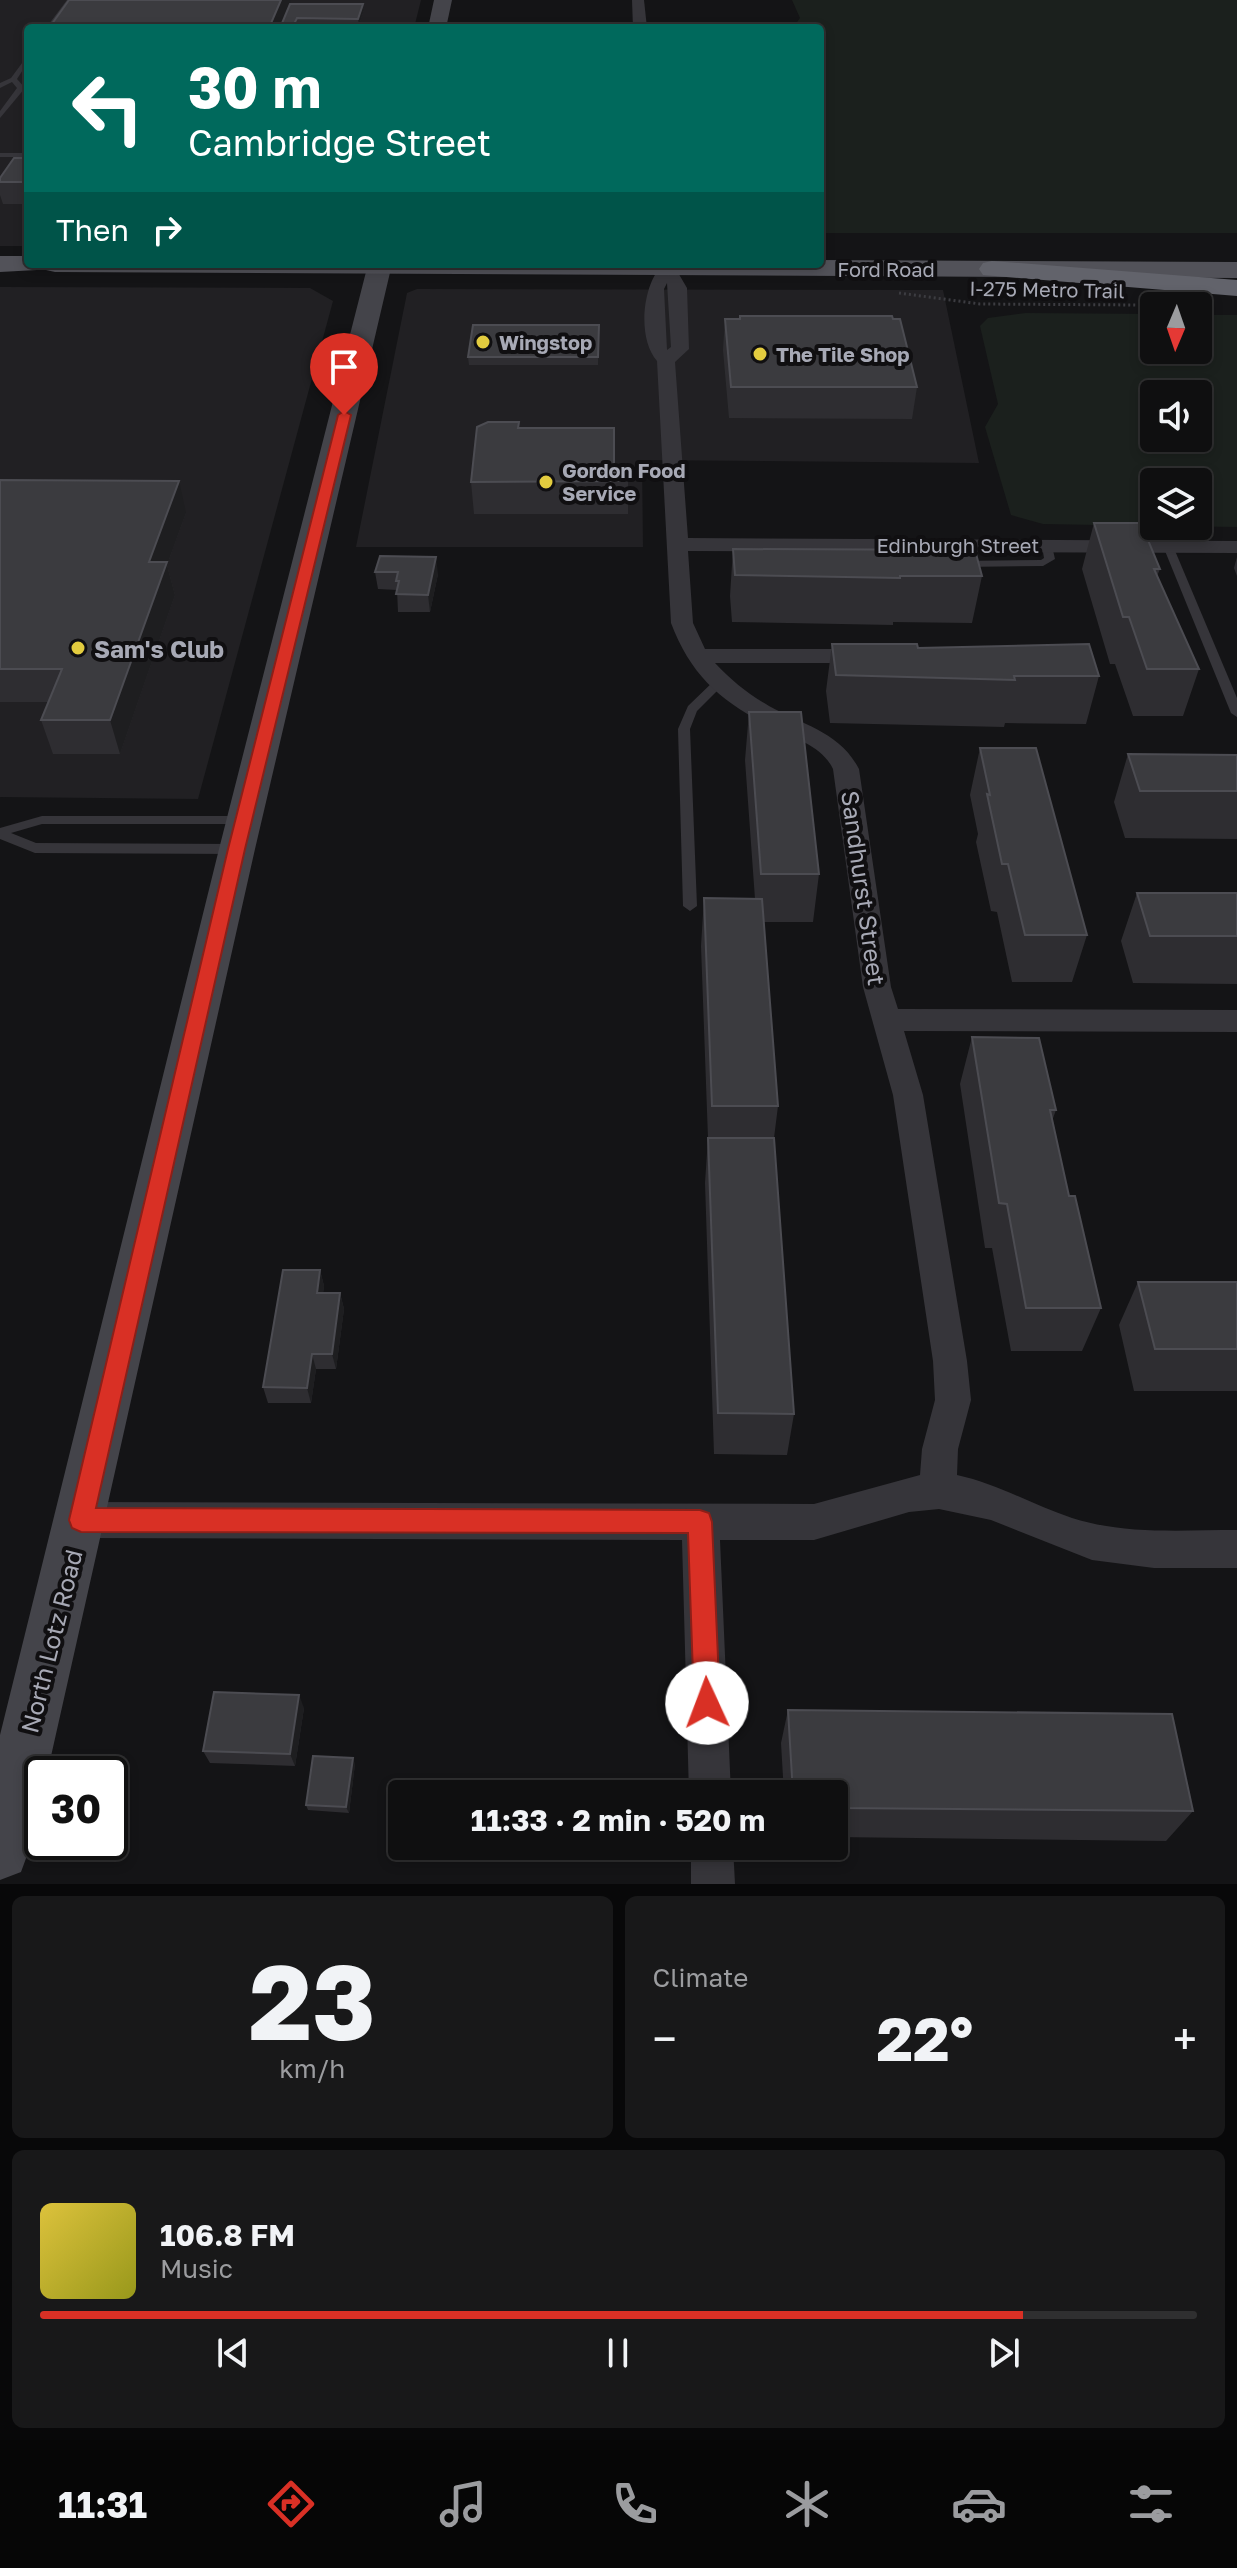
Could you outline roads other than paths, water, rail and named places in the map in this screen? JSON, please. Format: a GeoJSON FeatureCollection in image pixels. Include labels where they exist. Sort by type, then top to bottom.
{"type":"FeatureCollection","features":[{"type":"Feature","properties":{"kind":"highway"},"geometry":{"type":"LineString","coordinates":[[992,269],[1237,288]]}},
{"type":"Feature","properties":{"kind":"main road"},"geometry":{"type":"LineString","coordinates":[[0,264],[24,264]]}},
{"type":"Feature","properties":{"kind":"main road","name":"Ford Road"},"geometry":{"type":"LineString","coordinates":[[824,267],[1237,270]]}},
{"type":"Feature","properties":{"kind":"street"},"geometry":{"type":"LineString","coordinates":[[438,24],[443,0]]}},
{"type":"Feature","properties":{"kind":"street"},"geometry":{"type":"LineString","coordinates":[[638,0],[640,24]]}},
{"type":"Feature","properties":{"kind":"street","name":"North Lotz Road"},"geometry":{"type":"LineString","coordinates":[[0,1851],[81,1520],[240,834],[378,268]]}},
{"type":"Feature","properties":{"kind":"street","name":"Sandhurst Street"},"geometry":{"type":"LineString","coordinates":[[666,268],[678,288],[680,349],[666,360],[682,623],[695,656],[719,683],[774,719],[824,741],[843,761],[877,987],[908,1095],[950,1361],[953,1400],[940,1449],[938,1491]]}},
{"type":"Feature","properties":{"kind":"street","name":"Edinburgh Street"},"geometry":{"type":"LineString","coordinates":[[678,544],[746,551],[1047,546],[1237,547]]}},
{"type":"Feature","properties":{"kind":"street"},"geometry":{"type":"LineString","coordinates":[[695,656],[886,656]]}},
{"type":"Feature","properties":{"kind":"street"},"geometry":{"type":"LineString","coordinates":[[887,1020],[1237,1021]]}},
{"type":"Feature","properties":{"kind":"street"},"geometry":{"type":"LineString","coordinates":[[81,1520],[814,1522],[848,1516],[907,1494],[938,1491],[981,1497],[1073,1536],[1104,1544],[1136,1548],[1237,1549]]}},
{"type":"Feature","properties":{"kind":"street"},"geometry":{"type":"LineString","coordinates":[[700,1522],[709,1780]]}},
{"type":"Feature","properties":{"kind":"street"},"geometry":{"type":"LineString","coordinates":[[712,1860],[713,1884]]}},
{"type":"Feature","properties":{"kind":"lane"},"geometry":{"type":"LineString","coordinates":[[52,24],[70,0]]}},
{"type":"Feature","properties":{"kind":"lane"},"geometry":{"type":"LineString","coordinates":[[0,86],[13,79],[24,63]]}},
{"type":"Feature","properties":{"kind":"lane"},"geometry":{"type":"LineString","coordinates":[[0,79],[24,79]]}},
{"type":"Feature","properties":{"kind":"lane"},"geometry":{"type":"LineString","coordinates":[[0,116],[21,88],[13,79]]}},
{"type":"Feature","properties":{"kind":"lane"},"geometry":{"type":"LineString","coordinates":[[0,155],[24,155]]}},
{"type":"Feature","properties":{"kind":"lane"},"geometry":{"type":"LineString","coordinates":[[953,564],[1038,565],[1050,559],[1047,546]]}},
{"type":"Feature","properties":{"kind":"lane"},"geometry":{"type":"LineString","coordinates":[[1168,546],[1237,713]]}},
{"type":"Feature","properties":{"kind":"lane"},"geometry":{"type":"LineString","coordinates":[[690,906],[684,729],[692,709],[719,683]]}},
{"type":"Feature","properties":{"kind":"lane"},"geometry":{"type":"LineString","coordinates":[[0,833],[42,820],[240,834]]}},
{"type":"Feature","properties":{"kind":"lane"},"geometry":{"type":"LineString","coordinates":[[0,833],[35,848],[240,834]]}},
{"type":"Feature","properties":{"kind":"place","name":"Wingstop"},"geometry":{"type":"Point","coordinates":[483,342]}},
{"type":"Feature","properties":{"kind":"place","name":"The Tile Shop"},"geometry":{"type":"Point","coordinates":[760,354]}},
{"type":"Feature","properties":{"kind":"place","name":"Gordon Food Service"},"geometry":{"type":"Point","coordinates":[546,482]}},
{"type":"Feature","properties":{"kind":"place","name":"Sam's Club"},"geometry":{"type":"Point","coordinates":[78,648]}}]}
